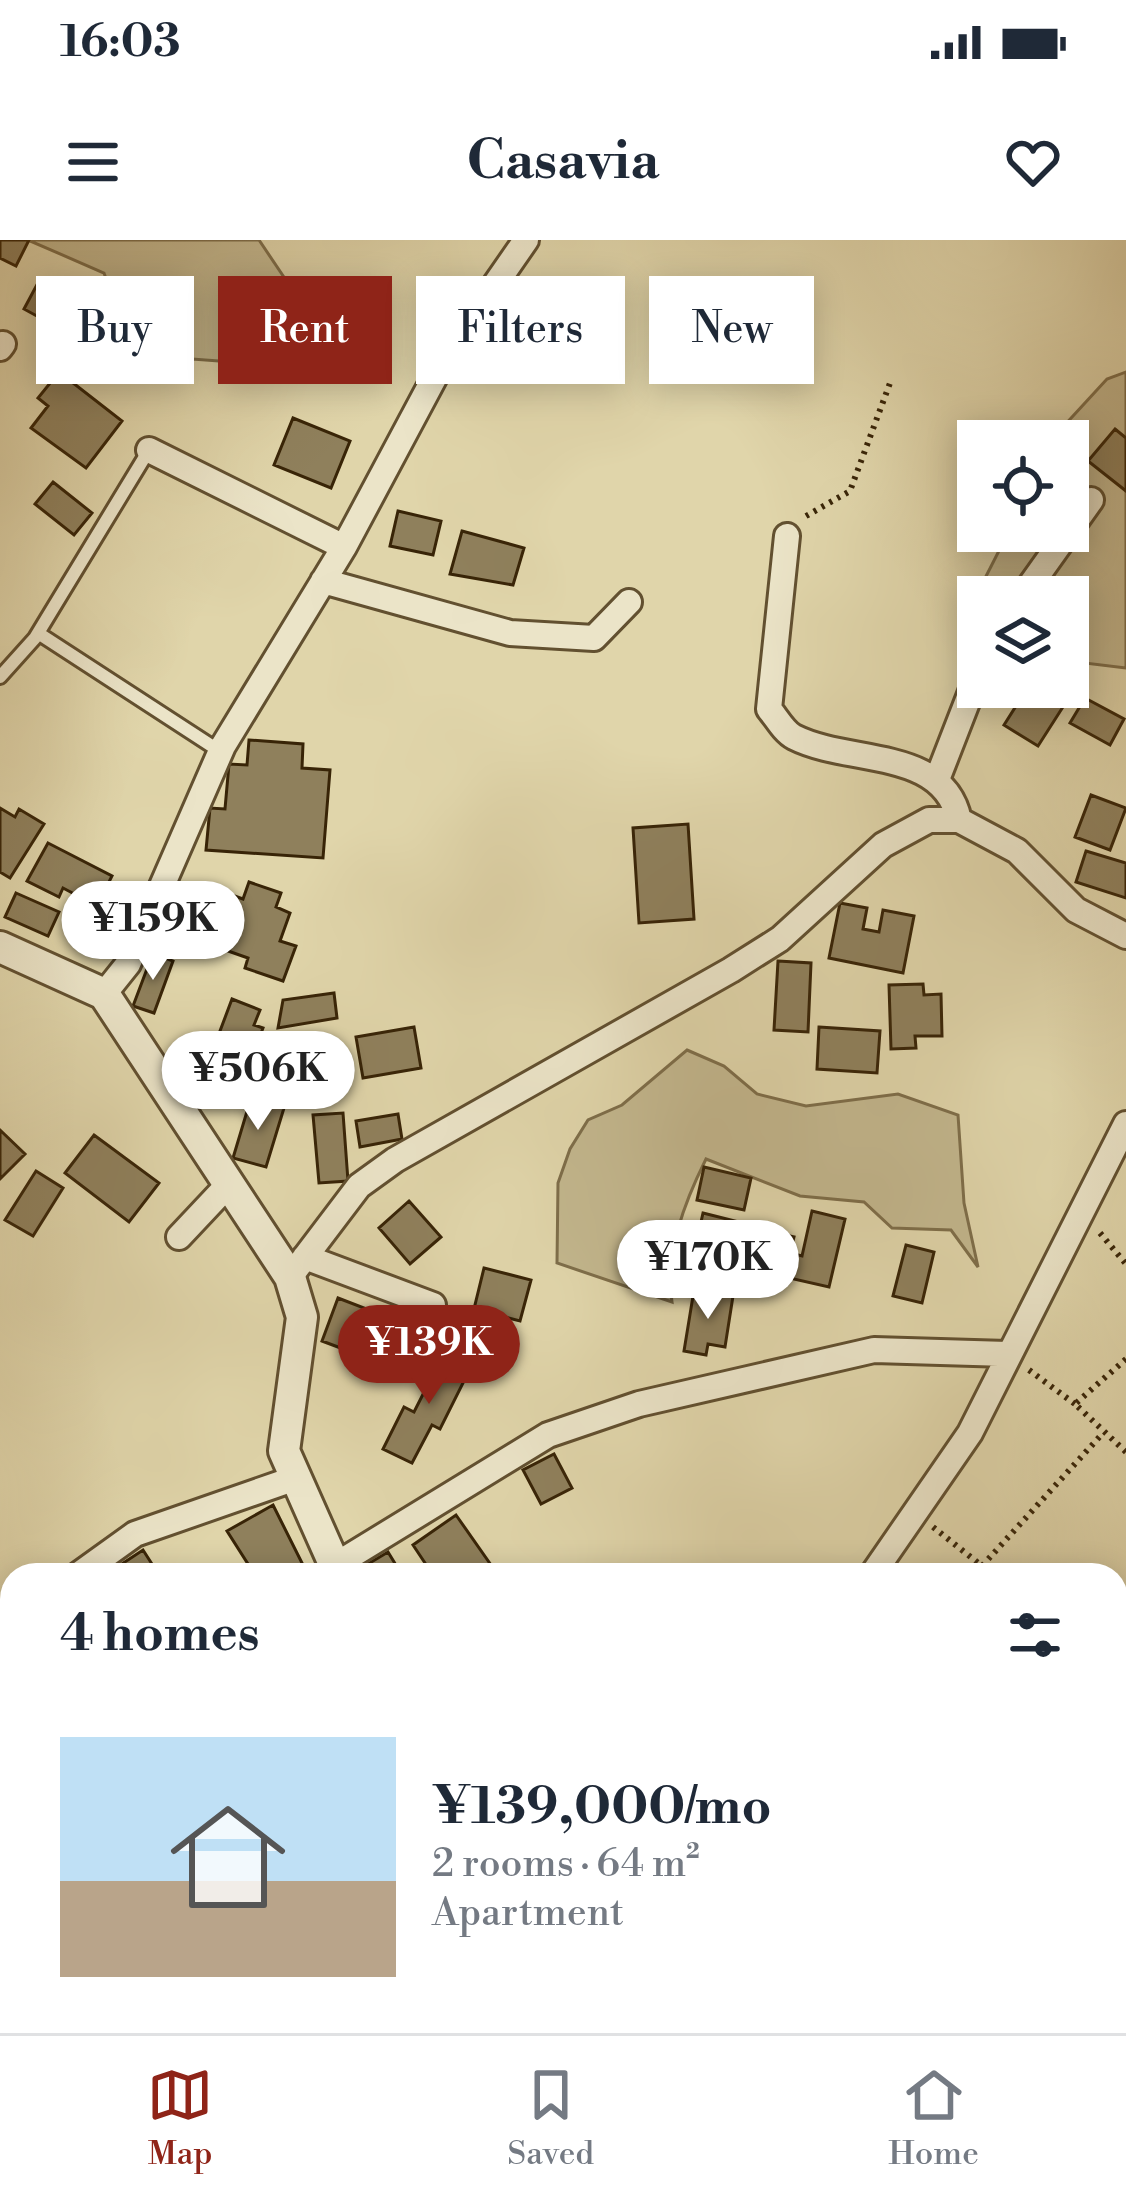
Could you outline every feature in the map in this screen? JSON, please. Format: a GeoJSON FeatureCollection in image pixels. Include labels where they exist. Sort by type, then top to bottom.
{"type":"FeatureCollection","features":[{"type":"Feature","properties":{"kind":"street"},"geometry":{"type":"LineString","coordinates":[[104,994],[128,964],[221,752],[344,548],[446,354],[526,240]]}},
{"type":"Feature","properties":{"kind":"street"},"geometry":{"type":"LineString","coordinates":[[148,450],[344,548]]}},
{"type":"Feature","properties":{"kind":"street"},"geometry":{"type":"LineString","coordinates":[[1037,576],[1091,500]]}},
{"type":"Feature","properties":{"kind":"street"},"geometry":{"type":"LineString","coordinates":[[787,536],[770,709],[791,736],[938,777],[956,801],[959,820]]}},
{"type":"Feature","properties":{"kind":"street"},"geometry":{"type":"LineString","coordinates":[[323,581],[510,633],[594,638],[629,602]]}},
{"type":"Feature","properties":{"kind":"street"},"geometry":{"type":"LineString","coordinates":[[938,777],[965,708]]}},
{"type":"Feature","properties":{"kind":"street"},"geometry":{"type":"LineString","coordinates":[[333,1563],[292,1479],[284,1450],[302,1317],[297,1267],[359,1186],[395,1160],[764,949],[883,844],[929,820],[959,820],[1017,851],[1076,910],[1126,936]]}},
{"type":"Feature","properties":{"kind":"street"},"geometry":{"type":"LineString","coordinates":[[0,947],[104,994],[226,1187],[297,1267],[433,1305]]}},
{"type":"Feature","properties":{"kind":"street"},"geometry":{"type":"LineString","coordinates":[[881,1563],[970,1433],[1126,1124]]}},
{"type":"Feature","properties":{"kind":"street"},"geometry":{"type":"LineString","coordinates":[[179,1238],[226,1187]]}},
{"type":"Feature","properties":{"kind":"street"},"geometry":{"type":"LineString","coordinates":[[347,1563],[548,1435],[639,1404],[874,1350],[1007,1354]]}},
{"type":"Feature","properties":{"kind":"street"},"geometry":{"type":"LineString","coordinates":[[95,1563],[135,1534],[292,1479]]}},
{"type":"Feature","properties":{"kind":"lane"},"geometry":{"type":"LineString","coordinates":[[0,677],[38,632],[148,450]]}},
{"type":"Feature","properties":{"kind":"lane"},"geometry":{"type":"LineString","coordinates":[[38,632],[221,752]]}},
{"type":"Feature","properties":{"kind":"path"},"geometry":{"type":"LineString","coordinates":[[787,536],[809,513],[850,491],[890,383]]}},
{"type":"Feature","properties":{"kind":"path"},"geometry":{"type":"LineString","coordinates":[[1082,1212],[1126,1264]]}},
{"type":"Feature","properties":{"kind":"path"},"geometry":{"type":"LineString","coordinates":[[1007,1354],[1075,1404],[1126,1452]]}},
{"type":"Feature","properties":{"kind":"path"},"geometry":{"type":"LineString","coordinates":[[1075,1404],[1126,1359]]}},
{"type":"Feature","properties":{"kind":"path"},"geometry":{"type":"LineString","coordinates":[[985,1563],[1102,1433]]}},
{"type":"Feature","properties":{"kind":"path"},"geometry":{"type":"LineString","coordinates":[[916,1514],[978,1563]]}},
{"type":"Feature","properties":{"kind":"shaded area"},"geometry":{"type":"Polygon","coordinates":[[[28,240],[259,240],[283,276],[218,276],[218,361],[194,359],[194,276],[104,273],[28,240]]]}},
{"type":"Feature","properties":{"kind":"shaded area"},"geometry":{"type":"Polygon","coordinates":[[[1126,372],[1126,668],[1089,664],[1089,576],[986,576],[998,552],[1089,552],[1089,420],[1069,420],[1107,379],[1126,372]]]}},
{"type":"Feature","properties":{"kind":"shaded area"},"geometry":{"type":"Polygon","coordinates":[[[687,1050],[724,1066],[757,1094],[806,1106],[898,1094],[958,1115],[964,1203],[978,1267],[951,1230],[892,1228],[864,1202],[800,1196],[706,1159],[678,1229],[671,1265],[672,1302],[557,1263],[558,1183],[570,1149],[588,1120],[622,1105],[687,1050]]]}},
{"type":"Feature","properties":{"kind":"building"},"geometry":{"type":"Polygon","coordinates":[[[0,240],[29,240],[16,266],[0,258],[0,240]]]}},
{"type":"Feature","properties":{"kind":"building"},"geometry":{"type":"Polygon","coordinates":[[[36,286],[36,316],[24,309],[36,286]]]}},
{"type":"Feature","properties":{"kind":"building"},"geometry":{"type":"Polygon","coordinates":[[[49,384],[74,384],[122,421],[86,468],[31,428],[48,406],[38,398],[49,384]]]}},
{"type":"Feature","properties":{"kind":"building"},"geometry":{"type":"Polygon","coordinates":[[[293,418],[350,441],[331,488],[274,465],[293,418]]]}},
{"type":"Feature","properties":{"kind":"building"},"geometry":{"type":"Polygon","coordinates":[[[1115,429],[1126,438],[1126,491],[1089,462],[1115,429]]]}},
{"type":"Feature","properties":{"kind":"building"},"geometry":{"type":"Polygon","coordinates":[[[53,482],[92,513],[74,535],[35,504],[53,482]]]}},
{"type":"Feature","properties":{"kind":"building"},"geometry":{"type":"Polygon","coordinates":[[[398,511],[441,521],[433,555],[390,546],[398,511]]]}},
{"type":"Feature","properties":{"kind":"building"},"geometry":{"type":"Polygon","coordinates":[[[462,531],[524,548],[513,585],[450,574],[462,531]]]}},
{"type":"Feature","properties":{"kind":"building"},"geometry":{"type":"Polygon","coordinates":[[[1089,700],[1124,719],[1110,745],[1070,723],[1079,708],[1089,708],[1089,700]]]}},
{"type":"Feature","properties":{"kind":"building"},"geometry":{"type":"Polygon","coordinates":[[[1015,708],[1062,708],[1038,746],[1004,725],[1015,708]]]}},
{"type":"Feature","properties":{"kind":"building"},"geometry":{"type":"Polygon","coordinates":[[[249,740],[303,744],[302,768],[330,770],[323,858],[206,850],[210,808],[225,809],[229,764],[247,765],[249,740]]]}},
{"type":"Feature","properties":{"kind":"building"},"geometry":{"type":"Polygon","coordinates":[[[1091,795],[1126,808],[1110,850],[1075,837],[1091,795]]]}},
{"type":"Feature","properties":{"kind":"building"},"geometry":{"type":"Polygon","coordinates":[[[0,808],[15,817],[19,809],[44,824],[10,878],[0,872],[0,808]]]}},
{"type":"Feature","properties":{"kind":"building"},"geometry":{"type":"Polygon","coordinates":[[[688,824],[694,919],[639,923],[633,828],[688,824]]]}},
{"type":"Feature","properties":{"kind":"building"},"geometry":{"type":"Polygon","coordinates":[[[48,843],[112,876],[97,906],[63,888],[59,897],[27,881],[48,843]]]}},
{"type":"Feature","properties":{"kind":"building"},"geometry":{"type":"Polygon","coordinates":[[[1086,851],[1126,863],[1126,898],[1076,882],[1086,851]]]}},
{"type":"Feature","properties":{"kind":"building"},"geometry":{"type":"Polygon","coordinates":[[[249,882],[281,893],[276,907],[290,913],[280,941],[296,946],[283,981],[245,968],[248,958],[194,939],[212,888],[243,899],[249,882]]]}},
{"type":"Feature","properties":{"kind":"building"},"geometry":{"type":"Polygon","coordinates":[[[16,893],[59,912],[48,936],[5,917],[16,893]]]}},
{"type":"Feature","properties":{"kind":"building"},"geometry":{"type":"Polygon","coordinates":[[[176,893],[197,901],[177,953],[157,945],[176,893]]]}},
{"type":"Feature","properties":{"kind":"building"},"geometry":{"type":"Polygon","coordinates":[[[840,903],[867,908],[863,929],[879,932],[883,910],[914,916],[903,973],[829,958],[840,903]]]}},
{"type":"Feature","properties":{"kind":"building"},"geometry":{"type":"Polygon","coordinates":[[[153,953],[173,961],[154,1013],[133,1006],[153,953]]]}},
{"type":"Feature","properties":{"kind":"building"},"geometry":{"type":"Polygon","coordinates":[[[778,961],[811,963],[808,1032],[774,1030],[778,961]]]}},
{"type":"Feature","properties":{"kind":"building"},"geometry":{"type":"Polygon","coordinates":[[[923,984],[924,995],[941,994],[942,1036],[915,1036],[916,1048],[891,1049],[889,985],[923,984]]]}},
{"type":"Feature","properties":{"kind":"building"},"geometry":{"type":"Polygon","coordinates":[[[334,993],[337,1018],[278,1028],[283,1000],[334,993]]]}},
{"type":"Feature","properties":{"kind":"building"},"geometry":{"type":"Polygon","coordinates":[[[232,999],[260,1010],[254,1025],[263,1028],[245,1077],[208,1063],[232,999]]]}},
{"type":"Feature","properties":{"kind":"building"},"geometry":{"type":"Polygon","coordinates":[[[414,1027],[421,1068],[363,1078],[356,1037],[414,1027]]]}},
{"type":"Feature","properties":{"kind":"building"},"geometry":{"type":"Polygon","coordinates":[[[819,1027],[880,1031],[877,1073],[817,1069],[819,1027]]]}},
{"type":"Feature","properties":{"kind":"building"},"geometry":{"type":"Polygon","coordinates":[[[333,1043],[335,1089],[269,1091],[267,1046],[333,1043]]]}},
{"type":"Feature","properties":{"kind":"building"},"geometry":{"type":"Polygon","coordinates":[[[251,1098],[284,1108],[266,1167],[233,1158],[251,1098]]]}},
{"type":"Feature","properties":{"kind":"building"},"geometry":{"type":"Polygon","coordinates":[[[343,1113],[348,1181],[319,1183],[313,1115],[343,1113]]]}},
{"type":"Feature","properties":{"kind":"building"},"geometry":{"type":"Polygon","coordinates":[[[398,1114],[402,1139],[360,1147],[356,1121],[398,1114]]]}},
{"type":"Feature","properties":{"kind":"building"},"geometry":{"type":"Polygon","coordinates":[[[0,1130],[25,1154],[0,1179],[0,1130]]]}},
{"type":"Feature","properties":{"kind":"building"},"geometry":{"type":"Polygon","coordinates":[[[94,1135],[159,1183],[129,1222],[65,1173],[94,1135]]]}},
{"type":"Feature","properties":{"kind":"building"},"geometry":{"type":"Polygon","coordinates":[[[704,1167],[751,1178],[744,1210],[697,1200],[704,1167]]]}},
{"type":"Feature","properties":{"kind":"building"},"geometry":{"type":"Polygon","coordinates":[[[36,1171],[63,1188],[33,1236],[5,1220],[36,1171]]]}},
{"type":"Feature","properties":{"kind":"building"},"geometry":{"type":"Polygon","coordinates":[[[409,1201],[441,1237],[410,1264],[379,1228],[409,1201]]]}},
{"type":"Feature","properties":{"kind":"building"},"geometry":{"type":"Polygon","coordinates":[[[812,1211],[845,1219],[829,1287],[754,1270],[763,1230],[794,1237],[790,1253],[802,1256],[812,1211]]]}},
{"type":"Feature","properties":{"kind":"building"},"geometry":{"type":"Polygon","coordinates":[[[703,1213],[751,1225],[742,1261],[716,1255],[716,1245],[697,1240],[703,1213]]]}},
{"type":"Feature","properties":{"kind":"building"},"geometry":{"type":"Polygon","coordinates":[[[906,1245],[934,1252],[922,1303],[893,1296],[906,1245]]]}},
{"type":"Feature","properties":{"kind":"building"},"geometry":{"type":"Polygon","coordinates":[[[484,1268],[531,1280],[520,1321],[474,1309],[484,1268]]]}},
{"type":"Feature","properties":{"kind":"building"},"geometry":{"type":"Polygon","coordinates":[[[694,1290],[733,1296],[725,1347],[708,1344],[706,1355],[684,1351],[694,1290]]]}},
{"type":"Feature","properties":{"kind":"building"},"geometry":{"type":"Polygon","coordinates":[[[338,1298],[372,1311],[354,1353],[322,1341],[338,1298]]]}},
{"type":"Feature","properties":{"kind":"building"},"geometry":{"type":"Polygon","coordinates":[[[383,1315],[441,1340],[430,1365],[421,1362],[414,1376],[366,1355],[383,1315]]]}},
{"type":"Feature","properties":{"kind":"building"},"geometry":{"type":"Polygon","coordinates":[[[446,1349],[473,1363],[440,1429],[432,1425],[412,1463],[383,1449],[404,1407],[414,1412],[446,1349]]]}},
{"type":"Feature","properties":{"kind":"building"},"geometry":{"type":"Polygon","coordinates":[[[554,1454],[572,1488],[541,1504],[523,1470],[554,1454]]]}},
{"type":"Feature","properties":{"kind":"building"},"geometry":{"type":"Polygon","coordinates":[[[273,1505],[302,1563],[247,1563],[227,1531],[273,1505]]]}},
{"type":"Feature","properties":{"kind":"building"},"geometry":{"type":"Polygon","coordinates":[[[456,1515],[490,1563],[425,1563],[413,1545],[456,1515]]]}},
{"type":"Feature","properties":{"kind":"building"},"geometry":{"type":"Polygon","coordinates":[[[143,1550],[151,1563],[123,1563],[143,1550]]]}},
{"type":"Feature","properties":{"kind":"building"},"geometry":{"type":"Polygon","coordinates":[[[388,1552],[395,1563],[370,1563],[388,1552]]]}}]}
